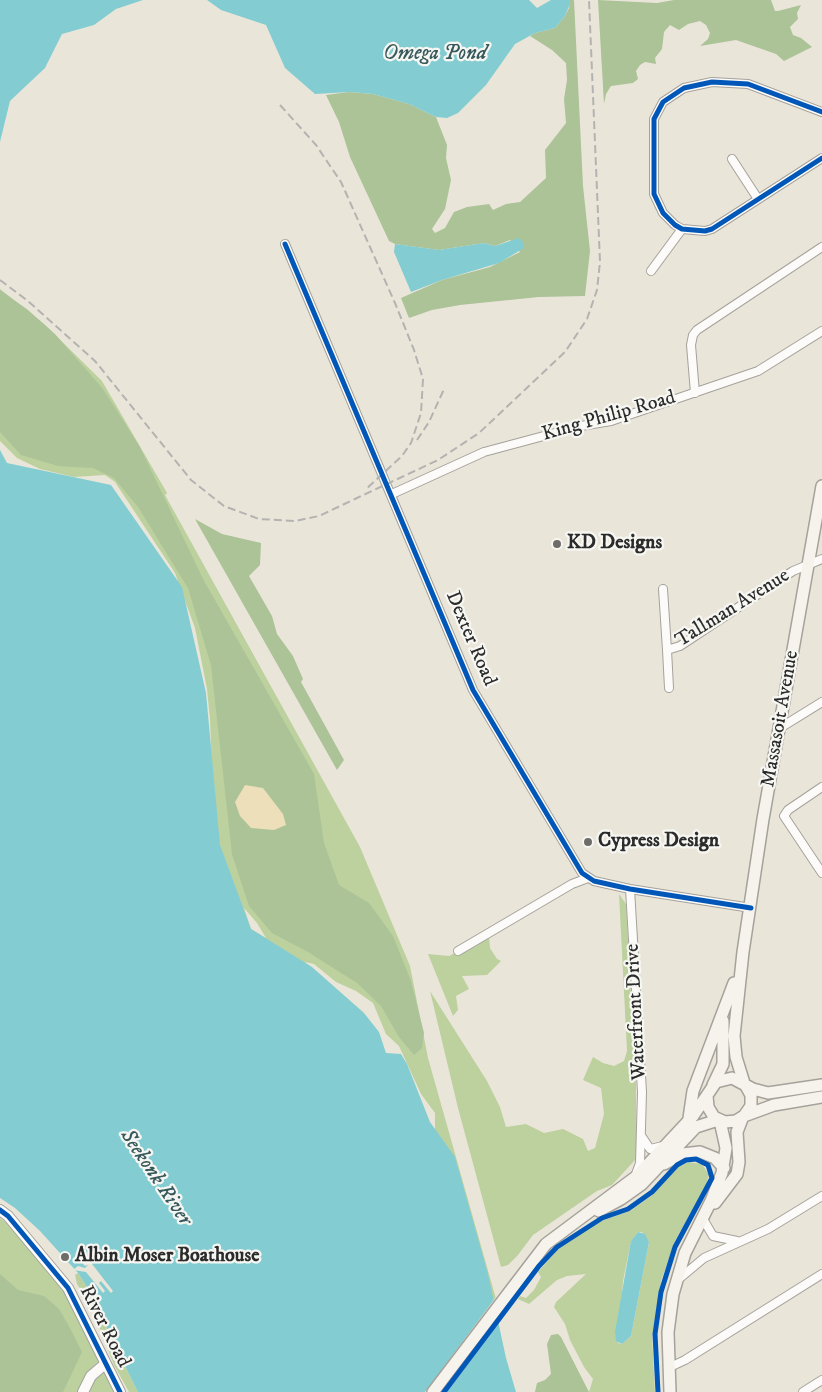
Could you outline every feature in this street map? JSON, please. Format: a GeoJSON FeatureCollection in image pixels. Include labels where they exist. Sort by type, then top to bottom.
{"type":"FeatureCollection","features":[{"type":"Feature","properties":{"kind":"main road","name":"Massasoit Avenue"},"geometry":{"type":"LineString","coordinates":[[745,1084],[736,1057],[734,1036],[743,952],[822,486]]}},
{"type":"Feature","properties":{"kind":"main road","name":"Massasoit Avenue"},"geometry":{"type":"LineString","coordinates":[[568,1226],[633,1179],[688,1120],[710,1091],[723,1064],[723,1023],[743,952]]}},
{"type":"Feature","properties":{"kind":"main road"},"geometry":{"type":"LineString","coordinates":[[688,1120],[693,1091],[734,983]]}},
{"type":"Feature","properties":{"kind":"main road"},"geometry":{"type":"LineString","coordinates":[[670,1392],[668,1368],[669,1320],[676,1282],[688,1246],[703,1219],[724,1168],[726,1148],[719,1120],[709,1110],[710,1091],[719,1080],[729,1078],[768,1093],[822,1085]]}},
{"type":"Feature","properties":{"kind":"main road"},"geometry":{"type":"LineString","coordinates":[[703,1219],[736,1174],[739,1158],[737,1132],[751,1102],[745,1084]]}},
{"type":"Feature","properties":{"kind":"main road"},"geometry":{"type":"LineString","coordinates":[[433,1392],[546,1244],[568,1226],[627,1196],[655,1171],[692,1130],[704,1123],[719,1120],[732,1122],[774,1105],[822,1097]]}},
{"type":"Feature","properties":{"kind":"main road"},"geometry":{"type":"LineString","coordinates":[[655,1171],[678,1156],[696,1152],[712,1156],[724,1168]]}},
{"type":"Feature","properties":{"kind":"street"},"geometry":{"type":"LineString","coordinates":[[822,112],[748,84],[736,82],[712,82],[684,88],[673,93],[663,102],[654,119],[654,194],[663,212],[682,229],[705,231],[712,229],[822,158]]}},
{"type":"Feature","properties":{"kind":"street"},"geometry":{"type":"LineString","coordinates":[[732,159],[758,199]]}},
{"type":"Feature","properties":{"kind":"street"},"geometry":{"type":"LineString","coordinates":[[650,271],[682,229]]}},
{"type":"Feature","properties":{"kind":"street","name":"Dexter Road"},"geometry":{"type":"LineString","coordinates":[[285,244],[473,690],[564,844],[582,873],[588,878]]}},
{"type":"Feature","properties":{"kind":"street"},"geometry":{"type":"LineString","coordinates":[[694,393],[691,345],[693,335],[697,330],[822,247]]}},
{"type":"Feature","properties":{"kind":"street","name":"King Philip Road"},"geometry":{"type":"LineString","coordinates":[[392,494],[484,452],[581,426],[606,423],[763,370],[822,331]]}},
{"type":"Feature","properties":{"kind":"street","name":"Tallman Avenue"},"geometry":{"type":"LineString","coordinates":[[669,688],[667,650],[680,646],[793,571],[822,559]]}},
{"type":"Feature","properties":{"kind":"street"},"geometry":{"type":"LineString","coordinates":[[663,589],[667,650]]}},
{"type":"Feature","properties":{"kind":"street"},"geometry":{"type":"LineString","coordinates":[[780,728],[822,702]]}},
{"type":"Feature","properties":{"kind":"street"},"geometry":{"type":"LineString","coordinates":[[822,787],[788,810],[784,816],[822,873]]}},
{"type":"Feature","properties":{"kind":"street"},"geometry":{"type":"LineString","coordinates":[[458,951],[572,884],[588,878],[630,890],[750,908]]}},
{"type":"Feature","properties":{"kind":"street","name":"Waterfront Drive"},"geometry":{"type":"LineString","coordinates":[[630,890],[642,1086],[640,1163],[633,1179]]}},
{"type":"Feature","properties":{"kind":"street"},"geometry":{"type":"LineString","coordinates":[[642,1136],[645,1145],[650,1149],[656,1149],[664,1145]]}},
{"type":"Feature","properties":{"kind":"street"},"geometry":{"type":"LineString","coordinates":[[676,1282],[700,1260],[775,1225],[822,1196]]}},
{"type":"Feature","properties":{"kind":"street","name":"River Road"},"geometry":{"type":"LineString","coordinates":[[0,1210],[8,1216],[68,1288],[83,1314],[105,1364],[120,1392]]}},
{"type":"Feature","properties":{"kind":"street"},"geometry":{"type":"LineString","coordinates":[[703,1219],[708,1230],[716,1238],[731,1241],[744,1240]]}},
{"type":"Feature","properties":{"kind":"street"},"geometry":{"type":"LineString","coordinates":[[668,1368],[685,1360],[822,1274]]}},
{"type":"Feature","properties":{"kind":"street"},"geometry":{"type":"LineString","coordinates":[[83,1392],[91,1376],[105,1364]]}},
{"type":"Feature","properties":{"kind":"street"},"geometry":{"type":"LineString","coordinates":[[803,1392],[822,1380]]}},
{"type":"Feature","properties":{"kind":"green space"},"geometry":{"type":"Polygon","coordinates":[[[570,0],[574,0],[583,186],[590,251],[585,296],[539,297],[460,305],[432,310],[409,318],[401,298],[442,280],[490,267],[520,252],[510,240],[495,246],[484,243],[439,250],[395,244],[389,241],[350,157],[339,122],[326,95],[349,92],[373,94],[409,104],[436,117],[447,145],[446,158],[451,180],[445,209],[432,229],[435,233],[445,228],[454,212],[467,207],[489,204],[493,210],[506,204],[520,202],[546,178],[545,150],[566,123],[564,99],[567,80],[566,63],[552,50],[530,36],[555,28],[565,16],[570,0]]]}},
{"type":"Feature","properties":{"kind":"green space"},"geometry":{"type":"Polygon","coordinates":[[[598,0],[657,3],[674,0],[771,0],[775,11],[801,5],[797,13],[798,19],[790,27],[793,35],[801,38],[812,47],[784,61],[776,54],[736,40],[700,46],[708,39],[710,33],[706,25],[700,21],[688,24],[679,30],[670,25],[664,32],[662,49],[655,58],[656,64],[645,62],[640,65],[636,71],[638,79],[633,83],[611,86],[606,94],[604,104],[598,0]]]}},
{"type":"Feature","properties":{"kind":"green space"},"geometry":{"type":"Polygon","coordinates":[[[0,289],[44,324],[102,381],[167,493],[165,495],[360,847],[410,966],[428,1058],[496,1299],[490,1306],[435,1129],[435,1113],[421,1094],[399,1046],[386,1034],[373,1003],[356,991],[336,982],[314,964],[305,962],[364,1013],[217,909],[210,719],[207,689],[195,628],[175,573],[115,482],[105,475],[74,477],[40,469],[17,458],[0,441],[0,289]],[[244,908],[251,929],[266,938],[257,923],[244,908]]]}},
{"type":"Feature","properties":{"kind":"green space"},"geometry":{"type":"Polygon","coordinates":[[[0,290],[28,310],[55,334],[103,389],[140,447],[203,579],[314,774],[324,843],[339,885],[369,903],[393,936],[411,981],[424,1033],[422,1048],[414,1055],[399,1037],[381,1006],[357,983],[308,952],[272,933],[249,906],[232,854],[211,665],[188,588],[138,507],[114,478],[93,468],[58,466],[21,455],[0,432],[0,290]]]}},
{"type":"Feature","properties":{"kind":"green space"},"geometry":{"type":"Polygon","coordinates":[[[195,519],[222,534],[261,543],[260,565],[249,576],[272,616],[277,634],[293,656],[303,679],[301,682],[344,760],[337,770],[195,519]]]}},
{"type":"Feature","properties":{"kind":"green space"},"geometry":{"type":"Polygon","coordinates":[[[619,894],[626,904],[636,1085],[636,1159],[612,1185],[597,1191],[533,1235],[508,1265],[501,1267],[458,1108],[430,991],[487,1081],[500,1107],[506,1127],[526,1124],[544,1133],[563,1129],[583,1139],[588,1151],[595,1148],[604,1114],[601,1088],[583,1080],[593,1057],[603,1063],[614,1066],[624,1061],[627,1051],[619,894]]]}},
{"type":"Feature","properties":{"kind":"green space"},"geometry":{"type":"Polygon","coordinates":[[[489,936],[490,948],[497,959],[501,961],[487,975],[462,976],[469,989],[456,996],[458,1010],[453,1016],[428,954],[449,956],[489,936]]]}},
{"type":"Feature","properties":{"kind":"green space"},"geometry":{"type":"Polygon","coordinates":[[[688,1162],[702,1164],[709,1175],[706,1185],[675,1241],[661,1281],[652,1337],[655,1392],[589,1392],[593,1379],[584,1367],[570,1340],[565,1324],[554,1307],[556,1302],[586,1274],[567,1276],[557,1280],[529,1304],[518,1299],[520,1296],[526,1298],[534,1290],[541,1277],[538,1272],[560,1247],[601,1221],[630,1211],[651,1196],[677,1168],[688,1162]],[[638,1232],[631,1241],[623,1281],[618,1343],[622,1344],[631,1336],[649,1242],[642,1232],[638,1232]]]}},
{"type":"Feature","properties":{"kind":"green space"},"geometry":{"type":"Polygon","coordinates":[[[0,1218],[11,1226],[65,1293],[114,1392],[0,1392],[0,1218]]]}},
{"type":"Feature","properties":{"kind":"green space"},"geometry":{"type":"Polygon","coordinates":[[[78,1273],[100,1307],[109,1334],[138,1392],[129,1392],[114,1365],[91,1305],[77,1284],[75,1275],[78,1273]]]}},
{"type":"Feature","properties":{"kind":"green space"},"geometry":{"type":"Polygon","coordinates":[[[0,1274],[18,1290],[44,1296],[59,1309],[70,1328],[82,1352],[63,1392],[0,1392],[0,1274]]]}},
{"type":"Feature","properties":{"kind":"green space"},"geometry":{"type":"Polygon","coordinates":[[[558,1334],[589,1392],[535,1392],[537,1383],[545,1380],[551,1374],[547,1344],[551,1335],[558,1334]]]}},
{"type":"Feature","properties":{"kind":"sand"},"geometry":{"type":"Polygon","coordinates":[[[245,785],[263,788],[283,814],[286,825],[274,830],[251,828],[240,816],[235,802],[245,785]]]}},
{"type":"Feature","properties":{"kind":"water"},"geometry":{"type":"Polygon","coordinates":[[[0,0],[143,0],[116,9],[94,25],[62,34],[45,68],[10,101],[0,142],[0,0]]]}},
{"type":"Feature","properties":{"kind":"water","name":"Omega Pond"},"geometry":{"type":"Polygon","coordinates":[[[207,0],[529,0],[537,8],[551,0],[570,0],[570,4],[565,16],[555,28],[535,33],[515,44],[486,85],[458,113],[447,118],[436,117],[409,104],[373,94],[350,92],[315,94],[285,68],[266,25],[221,10],[207,0]]]}},
{"type":"Feature","properties":{"kind":"water"},"geometry":{"type":"Polygon","coordinates":[[[519,238],[524,243],[524,248],[499,263],[442,280],[411,292],[394,252],[395,244],[439,250],[484,243],[495,246],[519,238]]]}},
{"type":"Feature","properties":{"kind":"water","name":"Seekonk River"},"geometry":{"type":"Polygon","coordinates":[[[0,450],[7,463],[111,485],[182,587],[206,693],[220,845],[251,929],[312,967],[364,1013],[379,1032],[386,1053],[401,1054],[407,1064],[430,1122],[455,1157],[488,1274],[506,1358],[516,1392],[138,1392],[109,1334],[100,1307],[78,1273],[40,1231],[15,1208],[0,1198],[0,450]]]}},
{"type":"Feature","properties":{"kind":"water"},"geometry":{"type":"Polygon","coordinates":[[[638,1232],[645,1234],[649,1242],[631,1336],[622,1344],[616,1341],[615,1332],[631,1241],[638,1232]]]}},
{"type":"Feature","properties":{"kind":"pier"},"geometry":{"type":"Polygon","coordinates":[[[82,1251],[113,1291],[111,1293],[101,1281],[99,1283],[105,1291],[103,1293],[86,1272],[73,1270],[78,1266],[85,1268],[88,1265],[85,1266],[76,1256],[82,1251]]]}},
{"type":"Feature","properties":{"kind":"pier"},"geometry":{"type":"Polygon","coordinates":[[[496,1297],[501,1320],[447,1392],[425,1392],[496,1297]]]}},
{"type":"Feature","properties":{"kind":"railway"},"geometry":{"type":"LineString","coordinates":[[0,280],[28,301],[95,361],[191,480],[224,506],[259,519],[295,521],[319,516],[438,460],[479,433],[565,352],[587,319],[597,290],[600,262],[589,0]]}},
{"type":"Feature","properties":{"kind":"railway"},"geometry":{"type":"LineString","coordinates":[[280,105],[316,145],[341,182],[395,303],[414,350],[423,379],[421,413],[411,443],[402,456],[365,490]]}},
{"type":"Feature","properties":{"kind":"railway"},"geometry":{"type":"LineString","coordinates":[[417,440],[429,422],[445,387]]}},
{"type":"Feature","properties":{"kind":"cycle path"},"geometry":{"type":"LineString","coordinates":[[822,112],[748,84],[712,82],[684,88],[663,102],[654,119],[654,194],[663,213],[675,225],[682,229],[705,231],[712,229],[822,158]]}},
{"type":"Feature","properties":{"kind":"cycle path"},"geometry":{"type":"LineString","coordinates":[[285,244],[473,690],[582,873],[594,881],[630,889],[751,908]]}},
{"type":"Feature","properties":{"kind":"cycle path"},"geometry":{"type":"LineString","coordinates":[[444,1392],[539,1266],[557,1247],[602,1218],[628,1209],[652,1192],[677,1165],[686,1160],[696,1159],[708,1165],[712,1178],[675,1247],[661,1292],[655,1334],[658,1392]]}},
{"type":"Feature","properties":{"kind":"cycle path"},"geometry":{"type":"LineString","coordinates":[[0,1210],[8,1216],[68,1288],[120,1392]]}},
{"type":"Feature","properties":{"kind":"place","name":"KD Designs"},"geometry":{"type":"Point","coordinates":[557,544]}},
{"type":"Feature","properties":{"kind":"place","name":"Cypress Design"},"geometry":{"type":"Point","coordinates":[588,842]}},
{"type":"Feature","properties":{"kind":"place","name":"Albin Moser Boathouse"},"geometry":{"type":"Point","coordinates":[65,1257]}}]}
